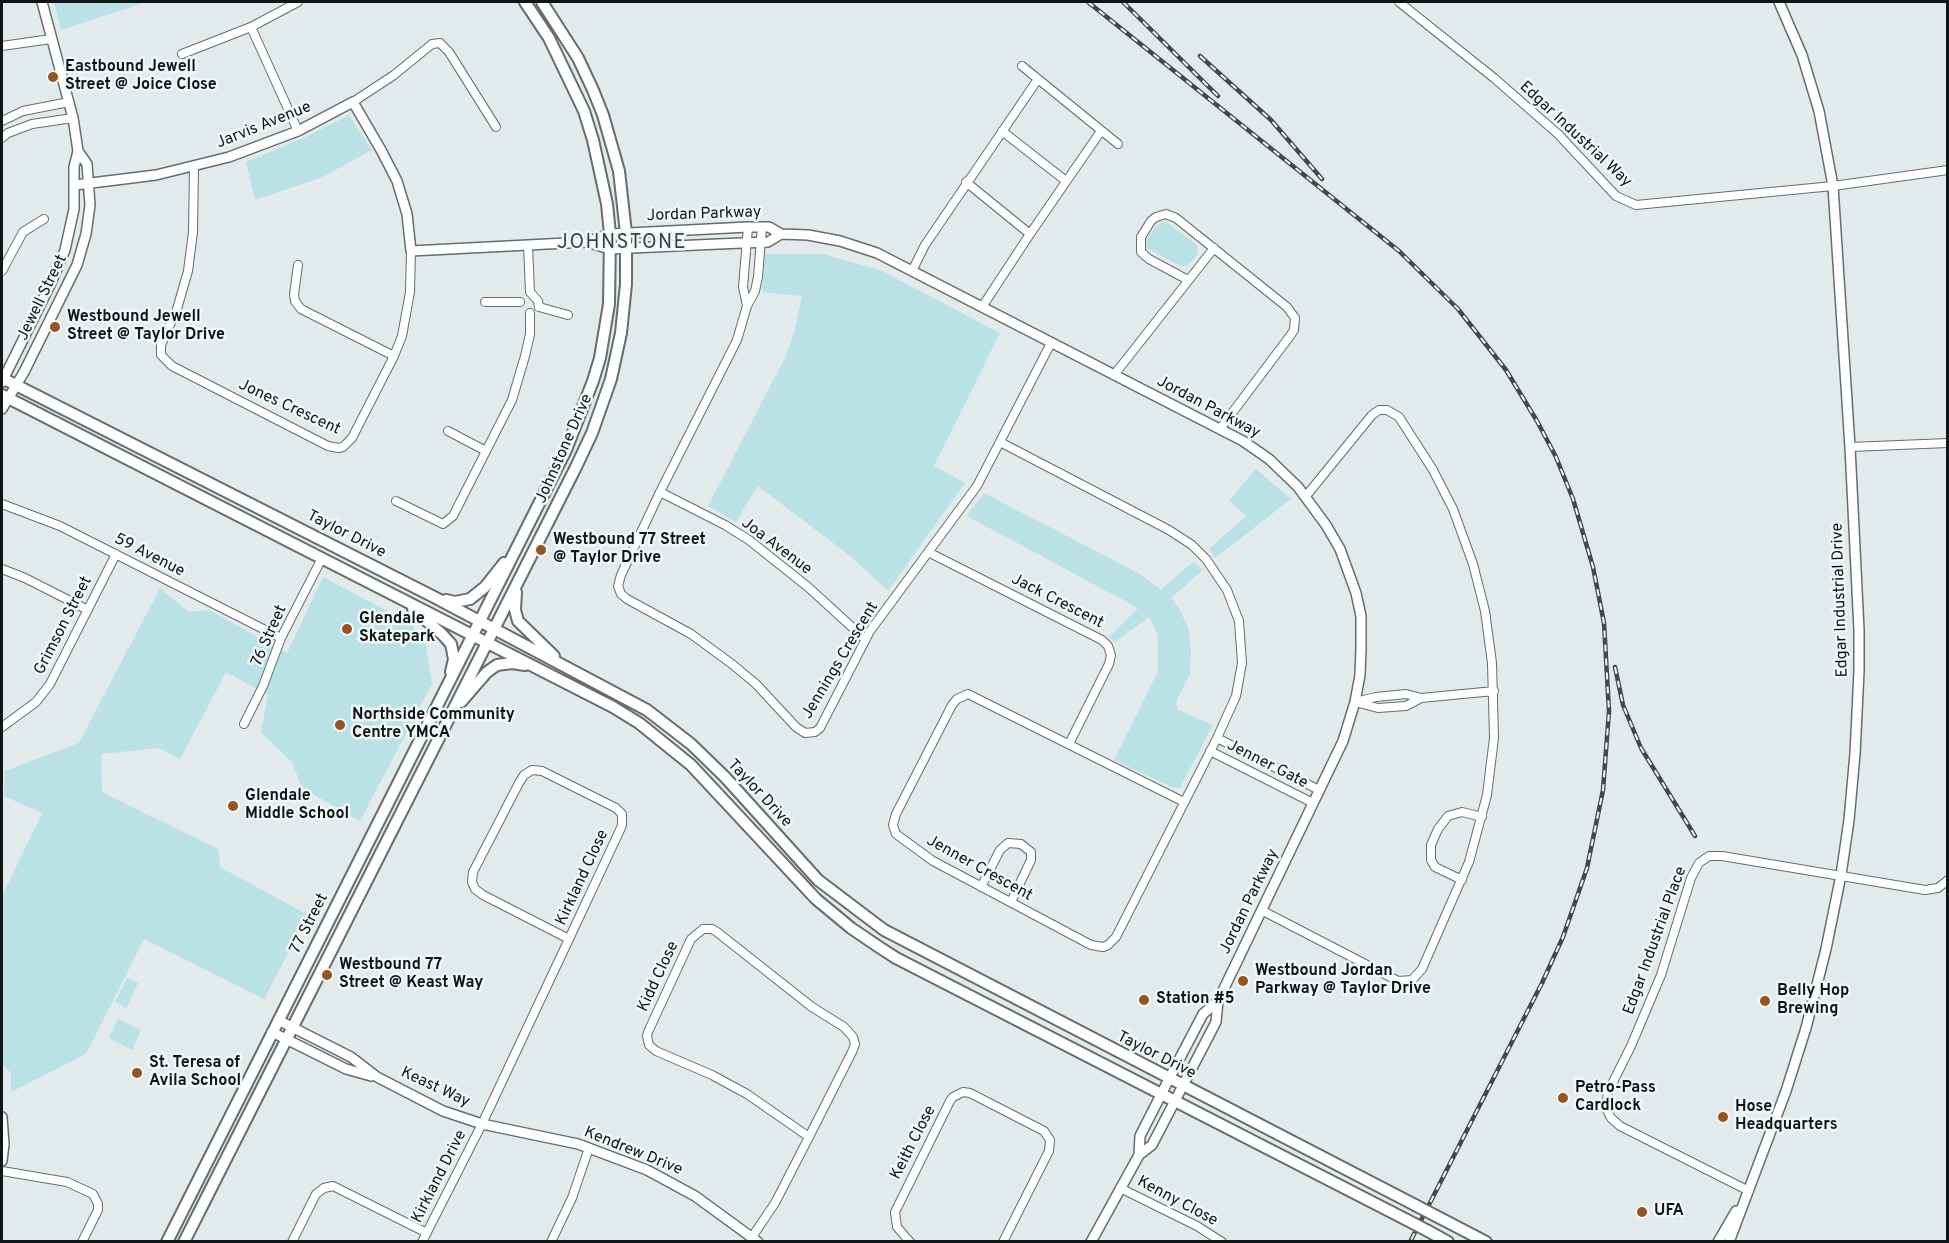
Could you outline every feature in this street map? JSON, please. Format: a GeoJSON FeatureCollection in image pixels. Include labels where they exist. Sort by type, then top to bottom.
{"type":"FeatureCollection","features":[{"type":"Feature","properties":{"kind":"main road","name":"Johnstone Drive"},"geometry":{"type":"LineString","coordinates":[[481,621],[566,450],[591,390],[600,358],[608,313],[610,234],[593,140],[584,111],[549,38],[525,2]]}},
{"type":"Feature","properties":{"kind":"main road","name":"Johnstone Drive"},"geometry":{"type":"LineString","coordinates":[[494,628],[584,450],[604,402],[621,333],[626,284],[626,233],[619,171],[603,114],[578,58],[542,2]]}},
{"type":"Feature","properties":{"kind":"main road","name":"Taylor Drive"},"geometry":{"type":"LineString","coordinates":[[2,379],[16,384],[481,621],[646,710],[691,744],[725,777],[818,880],[884,930],[1486,1242]]}},
{"type":"Feature","properties":{"kind":"main road","name":"Taylor Drive"},"geometry":{"type":"LineString","coordinates":[[5,397],[613,707],[666,743],[717,792],[816,898],[866,939],[896,958],[1448,1242]]}},
{"type":"Feature","properties":{"kind":"main road"},"geometry":{"type":"LineString","coordinates":[[434,597],[455,602],[470,599],[493,578],[522,538]]}},
{"type":"Feature","properties":{"kind":"main road"},"geometry":{"type":"LineString","coordinates":[[519,580],[515,599],[516,616],[522,627],[562,665]]}},
{"type":"Feature","properties":{"kind":"main road"},"geometry":{"type":"LineString","coordinates":[[397,595],[451,644],[454,659],[444,694]]}},
{"type":"Feature","properties":{"kind":"main road","name":"77 Street"},"geometry":{"type":"LineString","coordinates":[[167,1242],[481,621]]}},
{"type":"Feature","properties":{"kind":"main road","name":"77 Street"},"geometry":{"type":"LineString","coordinates":[[184,1242],[494,628]]}},
{"type":"Feature","properties":{"kind":"main road"},"geometry":{"type":"LineString","coordinates":[[448,718],[487,672],[497,665],[512,663],[536,667]]}},
{"type":"Feature","properties":{"kind":"street","name":"Jewell Street"},"geometry":{"type":"LineString","coordinates":[[2,379],[60,263],[70,234],[75,185],[74,167],[78,151],[73,118],[42,2]]}},
{"type":"Feature","properties":{"kind":"street"},"geometry":{"type":"LineString","coordinates":[[182,54],[251,27],[298,2]]}},
{"type":"Feature","properties":{"kind":"street","name":"Edgar Industrial Way"},"geometry":{"type":"LineString","coordinates":[[1399,2],[1494,78],[1558,134],[1616,196],[1636,205],[1833,186],[1947,170]]}},
{"type":"Feature","properties":{"kind":"street","name":"Edgar Industrial Drive"},"geometry":{"type":"LineString","coordinates":[[1729,1242],[1786,1091],[1806,1028],[1826,949],[1841,874],[1852,788],[1859,671],[1850,447],[1833,186],[1819,111],[1802,55],[1779,2]]}},
{"type":"Feature","properties":{"kind":"street"},"geometry":{"type":"LineString","coordinates":[[251,27],[298,131]]}},
{"type":"Feature","properties":{"kind":"street"},"geometry":{"type":"LineString","coordinates":[[2,46],[51,39]]}},
{"type":"Feature","properties":{"kind":"street","name":"Jarvis Avenue"},"geometry":{"type":"LineString","coordinates":[[75,185],[156,175],[240,154],[298,131],[353,102],[394,75],[432,44],[442,44],[472,86],[496,127]]}},
{"type":"Feature","properties":{"kind":"street"},"geometry":{"type":"LineString","coordinates":[[1023,66],[1118,144]]}},
{"type":"Feature","properties":{"kind":"street"},"geometry":{"type":"LineString","coordinates":[[912,271],[925,245],[966,182],[1038,79]]}},
{"type":"Feature","properties":{"kind":"street"},"geometry":{"type":"LineString","coordinates":[[69,102],[23,111],[2,121],[5,136],[51,120],[73,118]]}},
{"type":"Feature","properties":{"kind":"street","name":"Jones Crescent"},"geometry":{"type":"LineString","coordinates":[[194,167],[193,232],[188,272],[177,309],[160,348],[161,355],[167,363],[328,446],[338,448],[348,444],[402,336],[410,292],[411,251],[406,214],[397,182],[353,102]]}},
{"type":"Feature","properties":{"kind":"street"},"geometry":{"type":"LineString","coordinates":[[1002,131],[1066,181]]}},
{"type":"Feature","properties":{"kind":"street"},"geometry":{"type":"LineString","coordinates":[[982,307],[1101,131]]}},
{"type":"Feature","properties":{"kind":"street","name":"Jewell Street"},"geometry":{"type":"LineString","coordinates":[[2,409],[5,397],[16,384],[77,265],[89,218],[87,164],[78,151]]}},
{"type":"Feature","properties":{"kind":"street"},"geometry":{"type":"LineString","coordinates":[[966,182],[1030,234]]}},
{"type":"Feature","properties":{"kind":"street"},"geometry":{"type":"LineString","coordinates":[[1188,280],[1149,259],[1141,252],[1141,237],[1151,221],[1162,215],[1172,216],[1214,248],[1287,307],[1296,322],[1290,336],[1220,429]]}},
{"type":"Feature","properties":{"kind":"street"},"geometry":{"type":"LineString","coordinates":[[2,272],[23,232],[44,219]]}},
{"type":"Feature","properties":{"kind":"street","name":"Jennings Crescent"},"geometry":{"type":"LineString","coordinates":[[747,306],[743,287],[748,227]]}},
{"type":"Feature","properties":{"kind":"street","name":"Jennings Crescent"},"geometry":{"type":"LineString","coordinates":[[762,227],[755,291],[747,306],[737,340],[660,492],[618,586],[621,594],[708,646],[756,684],[800,731],[810,733],[820,728],[866,639],[977,486],[1051,343]]}},
{"type":"Feature","properties":{"kind":"street","name":"Jordan Parkway"},"geometry":{"type":"LineString","coordinates":[[586,242],[610,234],[769,227],[781,234],[808,235],[840,241],[877,253],[1243,441],[1269,459],[1306,496],[1326,525],[1340,549],[1356,593],[1361,616],[1361,655],[1355,702],[1343,741],[1218,1001],[1216,1022],[1152,1145],[1138,1155]]}},
{"type":"Feature","properties":{"kind":"street","name":"Jordan Parkway"},"geometry":{"type":"LineString","coordinates":[[586,242],[610,249],[768,242],[781,234]]}},
{"type":"Feature","properties":{"kind":"street"},"geometry":{"type":"LineString","coordinates":[[411,251],[586,242]]}},
{"type":"Feature","properties":{"kind":"street"},"geometry":{"type":"LineString","coordinates":[[528,244],[530,292],[538,301],[539,307]]}},
{"type":"Feature","properties":{"kind":"street"},"geometry":{"type":"LineString","coordinates":[[1114,375],[1214,248]]}},
{"type":"Feature","properties":{"kind":"street"},"geometry":{"type":"LineString","coordinates":[[298,265],[294,294],[295,301],[301,309],[394,356]]}},
{"type":"Feature","properties":{"kind":"street"},"geometry":{"type":"LineString","coordinates":[[520,302],[524,295],[530,292]]}},
{"type":"Feature","properties":{"kind":"street"},"geometry":{"type":"LineString","coordinates":[[485,302],[520,302]]}},
{"type":"Feature","properties":{"kind":"street"},"geometry":{"type":"LineString","coordinates":[[520,302],[523,309],[530,313]]}},
{"type":"Feature","properties":{"kind":"street"},"geometry":{"type":"LineString","coordinates":[[530,313],[539,307]]}},
{"type":"Feature","properties":{"kind":"street"},"geometry":{"type":"LineString","coordinates":[[539,307],[568,315]]}},
{"type":"Feature","properties":{"kind":"street"},"geometry":{"type":"LineString","coordinates":[[396,501],[443,524],[453,516],[515,389],[530,334],[530,313]]}},
{"type":"Feature","properties":{"kind":"street"},"geometry":{"type":"LineString","coordinates":[[1263,911],[1392,978],[1405,982],[1417,976],[1461,880],[1482,817],[1494,738],[1494,691],[1487,622],[1480,589],[1465,540],[1433,470],[1399,417],[1387,410],[1379,410],[1372,415],[1306,496]]}},
{"type":"Feature","properties":{"kind":"street"},"geometry":{"type":"LineString","coordinates":[[448,431],[486,451]]}},
{"type":"Feature","properties":{"kind":"street","name":"Jenner Crescent"},"geometry":{"type":"LineString","coordinates":[[1000,442],[1178,535],[1199,552],[1215,570],[1235,610],[1242,649],[1236,696],[1217,738],[1116,937],[1103,947],[1091,945],[933,861],[899,837],[894,829],[896,814],[952,705],[957,699],[968,694],[1184,802]]}},
{"type":"Feature","properties":{"kind":"street"},"geometry":{"type":"LineString","coordinates":[[1850,447],[1947,443]]}},
{"type":"Feature","properties":{"kind":"street","name":"Joa Avenue"},"geometry":{"type":"LineString","coordinates":[[660,492],[717,520],[749,540],[866,639]]}},
{"type":"Feature","properties":{"kind":"street","name":"59 Avenue"},"geometry":{"type":"LineString","coordinates":[[2,504],[49,521],[281,638]]}},
{"type":"Feature","properties":{"kind":"street","name":"Jack Crescent"},"geometry":{"type":"LineString","coordinates":[[928,552],[1102,640],[1108,646],[1111,655],[1109,664],[1069,744]]}},
{"type":"Feature","properties":{"kind":"street","name":"Grimson Street"},"geometry":{"type":"LineString","coordinates":[[2,727],[26,711],[55,675],[116,554]]}},
{"type":"Feature","properties":{"kind":"street","name":"76 Street"},"geometry":{"type":"LineString","coordinates":[[244,724],[263,686],[281,638],[322,558]]}},
{"type":"Feature","properties":{"kind":"street"},"geometry":{"type":"LineString","coordinates":[[2,569],[26,578],[88,610]]}},
{"type":"Feature","properties":{"kind":"street"},"geometry":{"type":"LineString","coordinates":[[1355,702],[1378,708],[1406,706],[1421,698],[1494,691]]}},
{"type":"Feature","properties":{"kind":"street","name":"Jenner Gate"},"geometry":{"type":"LineString","coordinates":[[1217,738],[1319,790]]}},
{"type":"Feature","properties":{"kind":"street","name":"Jenner Gate"},"geometry":{"type":"LineString","coordinates":[[1210,751],[1312,803]]}},
{"type":"Feature","properties":{"kind":"street","name":"Kirkland Close"},"geometry":{"type":"LineString","coordinates":[[482,1124],[569,939],[620,830],[622,817],[619,810],[611,805],[543,771],[532,770],[521,778],[473,872],[472,882],[475,890],[483,895],[569,939]]}},
{"type":"Feature","properties":{"kind":"street"},"geometry":{"type":"LineString","coordinates":[[1461,880],[1435,867],[1431,860],[1431,845],[1438,829],[1448,816],[1462,812],[1482,817]]}},
{"type":"Feature","properties":{"kind":"street"},"geometry":{"type":"LineString","coordinates":[[981,887],[1000,850],[1008,843],[1021,844],[1031,852],[1031,860],[1011,903]]}},
{"type":"Feature","properties":{"kind":"street","name":"Edgar Industrial Place"},"geometry":{"type":"LineString","coordinates":[[1749,1191],[1620,1126],[1608,1113],[1606,1097],[1655,991],[1670,951],[1691,878],[1699,863],[1709,856],[1722,856],[1841,874]]}},
{"type":"Feature","properties":{"kind":"street"},"geometry":{"type":"LineString","coordinates":[[1841,874],[1925,890],[1938,888],[1947,880]]}},
{"type":"Feature","properties":{"kind":"street","name":"Kidd Close"},"geometry":{"type":"LineString","coordinates":[[755,1239],[809,1137],[855,1044],[853,1036],[844,1027],[812,1007],[717,932],[712,929],[703,929],[692,939],[646,1036],[649,1045],[656,1051],[747,1094],[809,1137]]}},
{"type":"Feature","properties":{"kind":"street","name":"Jordan Parkway"},"geometry":{"type":"LineString","coordinates":[[1138,1155],[1140,1136],[1161,1094],[1203,1014],[1218,1001]]}},
{"type":"Feature","properties":{"kind":"street","name":"Keast Way"},"geometry":{"type":"LineString","coordinates":[[278,1020],[351,1057],[377,1077],[435,1108],[482,1124]]}},
{"type":"Feature","properties":{"kind":"street","name":"Keast Way"},"geometry":{"type":"LineString","coordinates":[[272,1032],[346,1069],[377,1077]]}},
{"type":"Feature","properties":{"kind":"street","name":"Keith Close"},"geometry":{"type":"LineString","coordinates":[[910,1242],[897,1227],[895,1212],[950,1101],[963,1092],[970,1093],[1044,1131],[1050,1140],[1049,1151],[1003,1242]]}},
{"type":"Feature","properties":{"kind":"street"},"geometry":{"type":"LineString","coordinates":[[2,1117],[4,1144],[2,1161]]}},
{"type":"Feature","properties":{"kind":"street","name":"Kendrew Drive"},"geometry":{"type":"LineString","coordinates":[[482,1124],[589,1148],[647,1170],[683,1188],[755,1239]]}},
{"type":"Feature","properties":{"kind":"street","name":"Kirkland Drive"},"geometry":{"type":"LineString","coordinates":[[422,1242],[482,1124]]}},
{"type":"Feature","properties":{"kind":"street"},"geometry":{"type":"LineString","coordinates":[[551,1242],[572,1198],[589,1148]]}},
{"type":"Feature","properties":{"kind":"street"},"geometry":{"type":"LineString","coordinates":[[1091,1242],[1138,1155]]}},
{"type":"Feature","properties":{"kind":"street"},"geometry":{"type":"LineString","coordinates":[[2,1171],[67,1182],[93,1194],[98,1210],[82,1242]]}},
{"type":"Feature","properties":{"kind":"street"},"geometry":{"type":"LineString","coordinates":[[292,1242],[316,1194],[324,1188],[333,1186],[427,1233]]}},
{"type":"Feature","properties":{"kind":"street","name":"Kenny Close"},"geometry":{"type":"LineString","coordinates":[[1120,1188],[1197,1226],[1221,1242]]}},
{"type":"Feature","properties":{"kind":"street","name":"Edgar Industrial Drive"},"geometry":{"type":"LineString","coordinates":[[1718,1242],[1749,1191]]}},
{"type":"Feature","properties":{"kind":"shaded area"},"geometry":{"type":"Polygon","coordinates":[[[54,2],[147,2],[61,30],[54,2]]]}},
{"type":"Feature","properties":{"kind":"shaded area"},"geometry":{"type":"Polygon","coordinates":[[[349,115],[372,150],[320,178],[255,200],[246,162],[310,135],[349,115]]]}},
{"type":"Feature","properties":{"kind":"shaded area"},"geometry":{"type":"Polygon","coordinates":[[[1165,221],[1197,245],[1198,254],[1187,266],[1180,266],[1147,248],[1146,240],[1156,226],[1165,221]]]}},
{"type":"Feature","properties":{"kind":"shaded area"},"geometry":{"type":"Polygon","coordinates":[[[765,254],[822,254],[880,270],[1000,333],[934,466],[965,483],[888,591],[849,555],[758,486],[736,522],[708,506],[786,356],[794,333],[802,296],[762,292],[765,254]]]}},
{"type":"Feature","properties":{"kind":"shaded area"},"geometry":{"type":"Polygon","coordinates":[[[1256,469],[1291,499],[1215,558],[1209,549],[1246,516],[1229,501],[1256,469]]]}},
{"type":"Feature","properties":{"kind":"shaded area"},"geometry":{"type":"Polygon","coordinates":[[[984,493],[1138,573],[1161,590],[1194,561],[1203,570],[1171,598],[1180,610],[1188,628],[1191,651],[1190,674],[1176,702],[1178,710],[1213,725],[1180,788],[1172,787],[1114,760],[1158,671],[1158,635],[1149,617],[1115,642],[1109,637],[1138,608],[967,516],[984,493]]]}},
{"type":"Feature","properties":{"kind":"shaded area"},"geometry":{"type":"Polygon","coordinates":[[[323,577],[410,623],[426,645],[432,684],[360,821],[302,788],[292,762],[261,732],[268,695],[226,672],[180,759],[159,748],[101,754],[102,792],[218,849],[220,867],[308,915],[264,999],[144,939],[86,1054],[11,1092],[11,1073],[2,1064],[2,896],[42,813],[4,796],[5,771],[79,743],[160,588],[189,612],[209,610],[287,653],[323,577]]]}},
{"type":"Feature","properties":{"kind":"shaded area"},"geometry":{"type":"Polygon","coordinates":[[[127,978],[138,983],[126,1008],[115,1002],[127,978]]]}},
{"type":"Feature","properties":{"kind":"shaded area"},"geometry":{"type":"Polygon","coordinates":[[[118,1019],[141,1030],[132,1050],[109,1038],[118,1019]]]}},
{"type":"Feature","properties":{"kind":"railway"},"geometry":{"type":"LineString","coordinates":[[1088,2],[1399,251],[1458,309],[1506,370],[1556,457],[1573,499],[1593,567],[1604,623],[1609,711],[1603,790],[1587,868],[1563,937],[1542,983],[1410,1242]]}},
{"type":"Feature","properties":{"kind":"railway"},"geometry":{"type":"LineString","coordinates":[[1123,2],[1218,96]]}},
{"type":"Feature","properties":{"kind":"railway"},"geometry":{"type":"LineString","coordinates":[[1200,56],[1271,120],[1322,179]]}},
{"type":"Feature","properties":{"kind":"railway"},"geometry":{"type":"LineString","coordinates":[[1615,667],[1623,705],[1641,748],[1695,836]]}},
{"type":"Feature","properties":{"kind":"place","name":"Eastbound Jewell Street @ Joice Close"},"geometry":{"type":"Point","coordinates":[53,77]}},
{"type":"Feature","properties":{"kind":"place","name":"Westbound Jewell Street @ Taylor Drive"},"geometry":{"type":"Point","coordinates":[55,327]}},
{"type":"Feature","properties":{"kind":"place","name":"Westbound 77 Street @ Taylor Drive"},"geometry":{"type":"Point","coordinates":[541,550]}},
{"type":"Feature","properties":{"kind":"place","name":"Glendale Skatepark"},"geometry":{"type":"Point","coordinates":[347,629]}},
{"type":"Feature","properties":{"kind":"place","name":"Northside Community Centre YMCA"},"geometry":{"type":"Point","coordinates":[340,725]}},
{"type":"Feature","properties":{"kind":"place","name":"Glendale Middle School"},"geometry":{"type":"Point","coordinates":[233,806]}},
{"type":"Feature","properties":{"kind":"place","name":"Westbound 77 Street @ Keast Way"},"geometry":{"type":"Point","coordinates":[327,975]}},
{"type":"Feature","properties":{"kind":"place","name":"Westbound Jordan Parkway @ Taylor Drive"},"geometry":{"type":"Point","coordinates":[1243,981]}},
{"type":"Feature","properties":{"kind":"place","name":"Station #5"},"geometry":{"type":"Point","coordinates":[1144,1000]}},
{"type":"Feature","properties":{"kind":"place","name":"Belly Hop Brewing"},"geometry":{"type":"Point","coordinates":[1765,1001]}},
{"type":"Feature","properties":{"kind":"place","name":"St. Teresa of Avila School"},"geometry":{"type":"Point","coordinates":[137,1073]}},
{"type":"Feature","properties":{"kind":"place","name":"Petro-Pass Cardlock"},"geometry":{"type":"Point","coordinates":[1563,1098]}},
{"type":"Feature","properties":{"kind":"place","name":"Hose Headquarters"},"geometry":{"type":"Point","coordinates":[1723,1117]}},
{"type":"Feature","properties":{"kind":"place","name":"UFA"},"geometry":{"type":"Point","coordinates":[1642,1212]}},
{"type":"Feature","properties":{"kind":"district","name":"JOHNSTONE"},"geometry":{"type":"Point","coordinates":[622,244]}}]}
